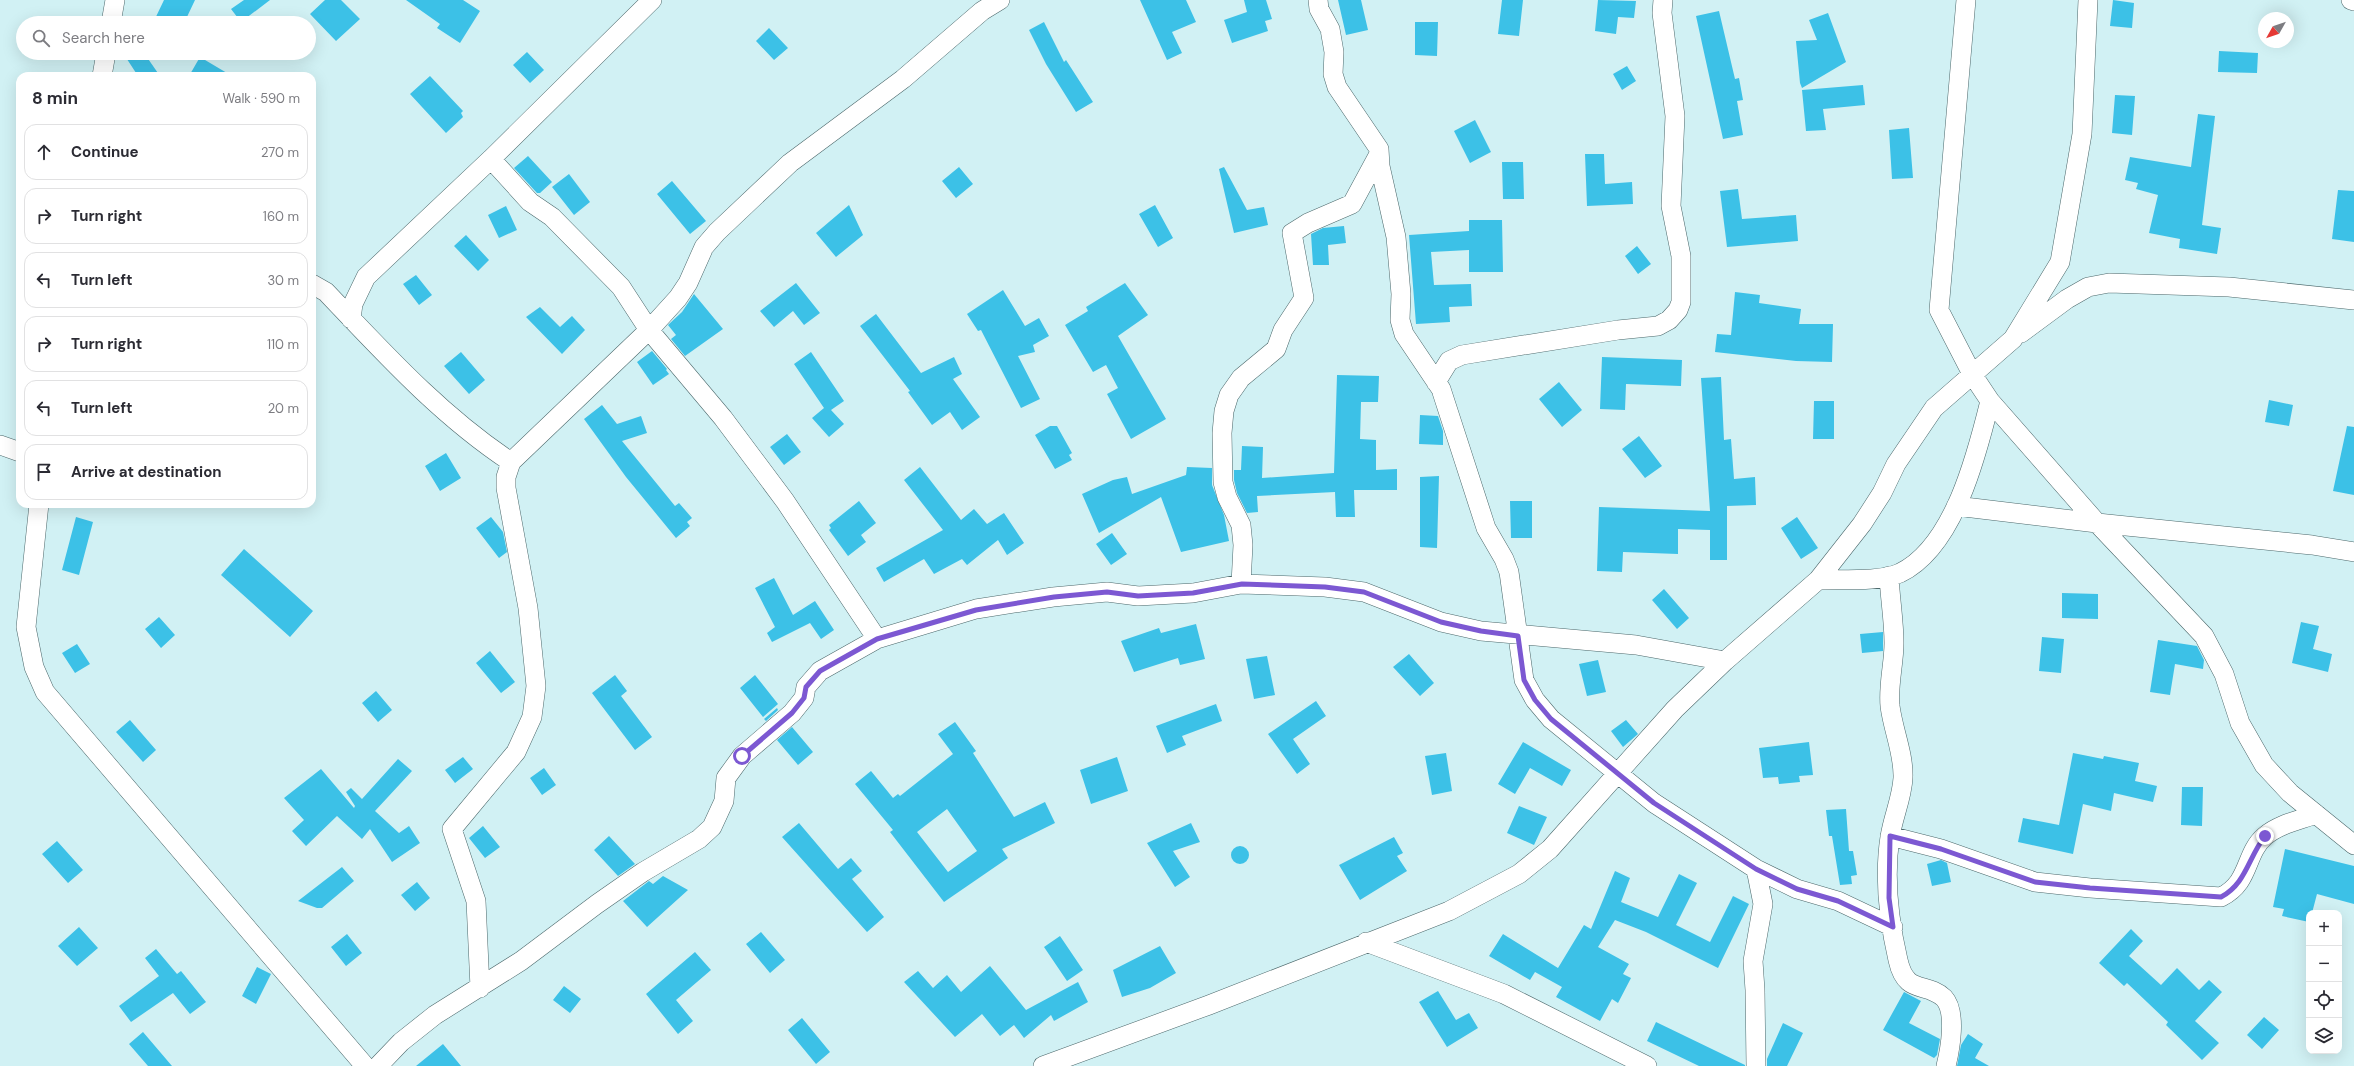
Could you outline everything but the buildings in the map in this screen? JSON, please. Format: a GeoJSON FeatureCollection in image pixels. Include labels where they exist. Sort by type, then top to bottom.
{"type":"FeatureCollection","features":[{"type":"Feature","properties":{"kind":"street"},"geometry":{"type":"LineString","coordinates":[[112,16],[115,0]]}},
{"type":"Feature","properties":{"kind":"street"},"geometry":{"type":"LineString","coordinates":[[351,319],[353,304],[366,277],[491,159],[652,0]]}},
{"type":"Feature","properties":{"kind":"street"},"geometry":{"type":"LineString","coordinates":[[480,988],[476,901],[452,829],[516,752],[532,717],[536,686],[528,608],[506,488],[506,477],[511,462],[649,330],[678,298],[688,283],[704,247],[790,164],[903,79],[982,11],[1000,0]]}},
{"type":"Feature","properties":{"kind":"street"},"geometry":{"type":"LineString","coordinates":[[1318,0],[1319,9],[1330,29],[1334,52],[1333,74],[1338,87],[1379,149],[1396,237],[1401,294],[1400,320],[1404,334],[1441,389],[1460,443],[1486,528],[1504,559],[1509,572],[1524,680],[1535,700],[1551,719],[1619,772],[1654,803],[1756,869],[1797,889],[1838,901],[1893,927]]}},
{"type":"Feature","properties":{"kind":"street"},"geometry":{"type":"LineString","coordinates":[[1436,382],[1449,361],[1462,355],[1566,337],[1658,326],[1669,320],[1678,310],[1681,302],[1681,256],[1671,206],[1675,116],[1662,13],[1663,0]]}},
{"type":"Feature","properties":{"kind":"street"},"geometry":{"type":"LineString","coordinates":[[1966,0],[1939,310],[1972,374],[1990,401],[2097,523],[2204,636],[2224,674],[2240,723],[2264,765],[2290,793],[2354,845]]}},
{"type":"Feature","properties":{"kind":"street"},"geometry":{"type":"LineString","coordinates":[[2013,339],[2060,262],[2082,134],[2088,0]]}},
{"type":"Feature","properties":{"kind":"street"},"geometry":{"type":"LineString","coordinates":[[103,72],[105,60]]}},
{"type":"Feature","properties":{"kind":"street"},"geometry":{"type":"LineString","coordinates":[[1242,584],[1243,545],[1241,525],[1227,497],[1223,482],[1222,433],[1224,411],[1229,395],[1241,378],[1276,349],[1283,330],[1304,298],[1292,233],[1308,223],[1352,204],[1380,154]]}},
{"type":"Feature","properties":{"kind":"street"},"geometry":{"type":"LineString","coordinates":[[491,159],[530,202],[552,217],[621,287],[649,330],[723,418],[780,495],[877,639]]}},
{"type":"Feature","properties":{"kind":"street"},"geometry":{"type":"LineString","coordinates":[[1043,1066],[1209,1004],[1449,911],[1519,874],[1550,849],[1675,709],[1725,660],[1818,580],[1862,524],[1882,493],[1896,464],[1934,408],[2013,339],[2067,299],[2088,287],[2109,283],[2229,287],[2354,300]]}},
{"type":"Feature","properties":{"kind":"street"},"geometry":{"type":"LineString","coordinates":[[316,286],[326,292],[424,393],[492,450],[511,462]]}},
{"type":"Feature","properties":{"kind":"street"},"geometry":{"type":"LineString","coordinates":[[1818,580],[1889,576],[1901,572],[1924,555],[1940,537],[1956,506],[1975,461],[1990,401]]}},
{"type":"Feature","properties":{"kind":"street"},"geometry":{"type":"LineString","coordinates":[[0,445],[16,451]]}},
{"type":"Feature","properties":{"kind":"street"},"geometry":{"type":"LineString","coordinates":[[1956,506],[2097,523],[2312,545],[2354,552]]}},
{"type":"Feature","properties":{"kind":"street"},"geometry":{"type":"LineString","coordinates":[[39,508],[26,627],[34,668],[45,692],[364,1066]]}},
{"type":"Feature","properties":{"kind":"street"},"geometry":{"type":"LineString","coordinates":[[1889,576],[1894,644],[1889,683],[1890,707],[1903,777],[1900,798],[1890,836],[1888,890],[1898,960],[1908,982],[1936,993],[1944,998],[1947,1003],[1952,1027],[1946,1066]]}},
{"type":"Feature","properties":{"kind":"street"},"geometry":{"type":"LineString","coordinates":[[378,1066],[401,1042],[435,1015],[521,961],[597,904],[699,839],[712,827],[724,800],[726,778],[742,756],[792,713],[804,698],[806,687],[820,671],[877,639],[976,610],[1054,597],[1107,592],[1138,596],[1193,593],[1242,584],[1325,587],[1364,592],[1441,622],[1481,631],[1518,636],[1636,645],[1725,660]]}},
{"type":"Feature","properties":{"kind":"street"},"geometry":{"type":"LineString","coordinates":[[1890,836],[1941,849],[2035,882],[2090,888],[2221,897],[2232,891],[2240,882],[2265,836],[2284,825],[2316,814]]}},
{"type":"Feature","properties":{"kind":"street"},"geometry":{"type":"LineString","coordinates":[[1756,869],[1763,904],[1753,961],[1756,1004],[1756,1066]]}},
{"type":"Feature","properties":{"kind":"street"},"geometry":{"type":"LineString","coordinates":[[1366,942],[1504,994],[1648,1066]]}},
{"type":"Feature","properties":{"kind":"route"},"geometry":{"type":"LineString","coordinates":[[742,756],[792,713],[804,698],[806,687],[812,678],[820,671],[877,639],[898,632],[976,610],[1054,597],[1107,592],[1138,596],[1193,593],[1242,584],[1325,587],[1364,592],[1441,622],[1481,631],[1518,636],[1524,680],[1535,700],[1551,719],[1619,772],[1654,803],[1756,869],[1797,889],[1838,901],[1893,927],[1889,898],[1888,867],[1890,836],[1941,849],[1984,866],[2035,882],[2090,888],[2193,893],[2221,897],[2232,891],[2240,882],[2254,853],[2265,836]]}}]}
